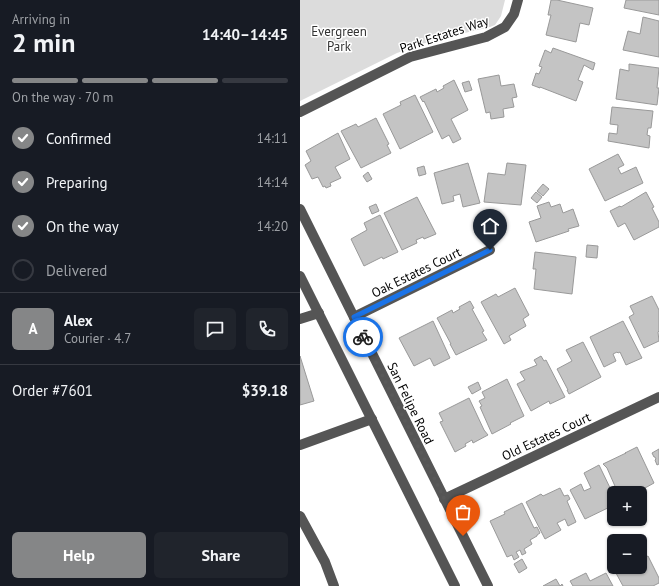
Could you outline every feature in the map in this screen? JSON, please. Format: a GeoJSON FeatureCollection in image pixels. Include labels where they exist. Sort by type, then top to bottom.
{"type":"FeatureCollection","features":[{"type":"Feature","properties":{"kind":"street","name":"Park Estates Way"},"geometry":{"type":"LineString","coordinates":[[300,112],[410,57],[486,37],[504,27],[514,14],[518,0]]}},
{"type":"Feature","properties":{"kind":"street","name":"San Felipe Road"},"geometry":{"type":"LineString","coordinates":[[300,209],[488,586]]}},
{"type":"Feature","properties":{"kind":"street","name":"Oak Estates Court"},"geometry":{"type":"LineString","coordinates":[[354,317],[490,250]]}},
{"type":"Feature","properties":{"kind":"street"},"geometry":{"type":"LineString","coordinates":[[300,276],[455,586]]}},
{"type":"Feature","properties":{"kind":"street"},"geometry":{"type":"LineString","coordinates":[[300,319],[319,313]]}},
{"type":"Feature","properties":{"kind":"street","name":"Old Estates Court"},"geometry":{"type":"LineString","coordinates":[[444,499],[659,397]]}},
{"type":"Feature","properties":{"kind":"street"},"geometry":{"type":"LineString","coordinates":[[300,446],[372,419]]}},
{"type":"Feature","properties":{"kind":"street"},"geometry":{"type":"LineString","coordinates":[[300,516],[325,562],[334,586]]}},
{"type":"Feature","properties":{"kind":"green space","name":"Evergreen Park"},"geometry":{"type":"Polygon","coordinates":[[[300,0],[505,0],[501,16],[495,25],[431,41],[397,53],[300,101],[300,0]]]}},
{"type":"Feature","properties":{"kind":"building"},"geometry":{"type":"Polygon","coordinates":[[[551,0],[593,8],[589,25],[580,23],[576,42],[546,35],[551,15],[548,15],[551,0]]]}},
{"type":"Feature","properties":{"kind":"building"},"geometry":{"type":"Polygon","coordinates":[[[626,0],[659,0],[659,15],[624,8],[626,0]]]}},
{"type":"Feature","properties":{"kind":"building"},"geometry":{"type":"Polygon","coordinates":[[[643,17],[659,21],[659,57],[623,50],[628,31],[640,34],[643,17]]]}},
{"type":"Feature","properties":{"kind":"building"},"geometry":{"type":"Polygon","coordinates":[[[553,48],[595,63],[593,70],[584,65],[578,80],[583,82],[576,101],[532,85],[536,73],[539,74],[542,67],[539,66],[545,50],[551,53],[553,48]]]}},
{"type":"Feature","properties":{"kind":"building"},"geometry":{"type":"Polygon","coordinates":[[[629,64],[659,68],[657,105],[616,99],[620,69],[629,71],[629,64]]]}},
{"type":"Feature","properties":{"kind":"building"},"geometry":{"type":"Polygon","coordinates":[[[499,75],[501,86],[514,84],[517,97],[512,98],[514,107],[503,109],[504,117],[491,119],[490,112],[486,113],[478,79],[499,75]]]}},
{"type":"Feature","properties":{"kind":"building"},"geometry":{"type":"Polygon","coordinates":[[[454,80],[468,110],[451,119],[461,139],[453,143],[449,135],[442,139],[424,101],[423,102],[420,97],[436,89],[437,92],[444,88],[443,86],[454,80]]]}},
{"type":"Feature","properties":{"kind":"building"},"geometry":{"type":"Polygon","coordinates":[[[469,81],[472,90],[465,92],[462,83],[469,81]]]}},
{"type":"Feature","properties":{"kind":"building"},"geometry":{"type":"Polygon","coordinates":[[[415,95],[433,132],[400,149],[383,114],[401,105],[400,102],[415,95]]]}},
{"type":"Feature","properties":{"kind":"building"},"geometry":{"type":"Polygon","coordinates":[[[612,107],[653,111],[651,128],[648,128],[647,135],[650,136],[649,148],[608,141],[609,133],[617,134],[618,125],[610,124],[612,107]]]}},
{"type":"Feature","properties":{"kind":"building"},"geometry":{"type":"Polygon","coordinates":[[[376,118],[389,144],[387,145],[391,153],[361,168],[341,131],[356,124],[358,127],[376,118]]]}},
{"type":"Feature","properties":{"kind":"building"},"geometry":{"type":"Polygon","coordinates":[[[338,133],[350,159],[335,167],[341,178],[330,183],[331,186],[326,188],[325,186],[323,187],[318,177],[312,179],[305,165],[311,161],[306,151],[338,133]]]}},
{"type":"Feature","properties":{"kind":"building"},"geometry":{"type":"Polygon","coordinates":[[[618,154],[624,165],[618,168],[621,174],[636,167],[643,183],[605,201],[589,169],[618,154]]]}},
{"type":"Feature","properties":{"kind":"building"},"geometry":{"type":"Polygon","coordinates":[[[468,163],[480,203],[463,207],[460,194],[453,196],[454,201],[442,204],[434,173],[468,163]]]}},
{"type":"Feature","properties":{"kind":"building"},"geometry":{"type":"Polygon","coordinates":[[[507,163],[526,165],[521,205],[484,202],[488,173],[505,175],[507,163]]]}},
{"type":"Feature","properties":{"kind":"building"},"geometry":{"type":"Polygon","coordinates":[[[424,166],[426,174],[419,176],[417,168],[424,166]]]}},
{"type":"Feature","properties":{"kind":"building"},"geometry":{"type":"Polygon","coordinates":[[[368,172],[372,179],[367,182],[363,176],[368,172]]]}},
{"type":"Feature","properties":{"kind":"building"},"geometry":{"type":"Polygon","coordinates":[[[543,184],[549,189],[543,196],[537,191],[543,184]]]}},
{"type":"Feature","properties":{"kind":"building"},"geometry":{"type":"Polygon","coordinates":[[[536,192],[542,197],[537,203],[531,198],[536,192]]]}},
{"type":"Feature","properties":{"kind":"building"},"geometry":{"type":"Polygon","coordinates":[[[646,192],[654,207],[652,208],[659,222],[659,227],[634,240],[625,223],[618,227],[610,211],[620,206],[621,207],[646,192]]]}},
{"type":"Feature","properties":{"kind":"building"},"geometry":{"type":"Polygon","coordinates":[[[417,197],[436,234],[424,239],[423,237],[416,240],[417,243],[402,250],[384,213],[417,197]]]}},
{"type":"Feature","properties":{"kind":"building"},"geometry":{"type":"Polygon","coordinates":[[[549,202],[551,207],[560,204],[563,213],[573,209],[579,226],[536,242],[529,222],[541,218],[537,206],[549,202]]]}},
{"type":"Feature","properties":{"kind":"building"},"geometry":{"type":"Polygon","coordinates":[[[376,204],[379,211],[372,214],[369,207],[376,204]]]}},
{"type":"Feature","properties":{"kind":"building"},"geometry":{"type":"Polygon","coordinates":[[[380,215],[398,252],[383,259],[382,257],[364,266],[351,239],[367,230],[364,223],[380,215]]]}},
{"type":"Feature","properties":{"kind":"building"},"geometry":{"type":"Polygon","coordinates":[[[587,245],[598,246],[597,258],[586,257],[587,245]]]}},
{"type":"Feature","properties":{"kind":"building"},"geometry":{"type":"Polygon","coordinates":[[[535,252],[576,257],[572,294],[534,289],[536,269],[533,269],[535,252]]]}},
{"type":"Feature","properties":{"kind":"building"},"geometry":{"type":"Polygon","coordinates":[[[515,288],[529,315],[523,319],[526,326],[509,336],[511,340],[504,344],[481,302],[496,294],[498,297],[515,288]]]}},
{"type":"Feature","properties":{"kind":"building"},"geometry":{"type":"Polygon","coordinates":[[[652,296],[659,310],[659,341],[644,348],[629,317],[634,314],[630,306],[652,296]]]}},
{"type":"Feature","properties":{"kind":"building"},"geometry":{"type":"Polygon","coordinates":[[[470,301],[474,308],[472,309],[484,331],[482,332],[487,340],[456,355],[437,318],[452,310],[453,313],[460,309],[459,307],[470,301]]]}},
{"type":"Feature","properties":{"kind":"building"},"geometry":{"type":"Polygon","coordinates":[[[433,321],[450,358],[434,366],[430,358],[414,366],[399,338],[433,321]]]}},
{"type":"Feature","properties":{"kind":"building"},"geometry":{"type":"Polygon","coordinates":[[[623,321],[642,358],[626,365],[620,352],[617,352],[613,354],[616,361],[604,367],[590,337],[623,321]]]}},
{"type":"Feature","properties":{"kind":"building"},"geometry":{"type":"Polygon","coordinates":[[[583,342],[601,377],[569,394],[557,369],[572,361],[566,350],[583,342]]]}},
{"type":"Feature","properties":{"kind":"building"},"geometry":{"type":"Polygon","coordinates":[[[300,356],[314,401],[300,405],[300,356]]]}},
{"type":"Feature","properties":{"kind":"building"},"geometry":{"type":"Polygon","coordinates":[[[541,356],[544,361],[546,360],[565,397],[550,404],[549,401],[531,411],[517,384],[525,380],[520,372],[537,365],[534,360],[541,356]]]}},
{"type":"Feature","properties":{"kind":"building"},"geometry":{"type":"Polygon","coordinates":[[[507,379],[524,416],[492,434],[480,407],[482,406],[479,401],[485,398],[482,392],[507,379]]]}},
{"type":"Feature","properties":{"kind":"building"},"geometry":{"type":"Polygon","coordinates":[[[478,382],[481,389],[472,394],[468,387],[478,382]]]}},
{"type":"Feature","properties":{"kind":"building"},"geometry":{"type":"Polygon","coordinates":[[[469,398],[484,430],[488,435],[473,443],[472,440],[465,444],[466,446],[455,452],[440,422],[443,421],[439,413],[469,398]]]}},
{"type":"Feature","properties":{"kind":"building"},"geometry":{"type":"Polygon","coordinates":[[[637,447],[654,483],[647,487],[615,486],[607,468],[603,464],[637,447]]]}},
{"type":"Feature","properties":{"kind":"building"},"geometry":{"type":"Polygon","coordinates":[[[659,449],[659,464],[657,465],[656,459],[652,453],[659,449]]]}},
{"type":"Feature","properties":{"kind":"building"},"geometry":{"type":"Polygon","coordinates":[[[599,465],[609,486],[607,486],[607,508],[585,519],[570,490],[581,484],[584,491],[591,488],[584,473],[599,465]]]}},
{"type":"Feature","properties":{"kind":"building"},"geometry":{"type":"Polygon","coordinates":[[[560,488],[564,496],[568,495],[570,499],[567,501],[576,522],[568,526],[565,519],[557,523],[561,530],[545,539],[526,502],[541,494],[543,496],[560,488]]]}},
{"type":"Feature","properties":{"kind":"building"},"geometry":{"type":"Polygon","coordinates":[[[522,503],[534,528],[537,527],[540,533],[530,540],[532,544],[524,549],[526,553],[522,555],[520,550],[516,552],[519,557],[514,560],[512,555],[507,557],[490,521],[505,514],[504,512],[522,503]]]}},
{"type":"Feature","properties":{"kind":"building"},"geometry":{"type":"Polygon","coordinates":[[[647,556],[659,578],[659,583],[653,586],[623,586],[616,574],[647,574],[647,556]]]}},
{"type":"Feature","properties":{"kind":"building"},"geometry":{"type":"Polygon","coordinates":[[[522,559],[527,568],[519,573],[514,564],[522,559]]]}},
{"type":"Feature","properties":{"kind":"building"},"geometry":{"type":"Polygon","coordinates":[[[586,573],[590,581],[606,573],[613,586],[573,586],[570,581],[586,573]]]}},
{"type":"Feature","properties":{"kind":"building"},"geometry":{"type":"Polygon","coordinates":[[[556,579],[560,586],[543,586],[556,579]]]}},
{"type":"Feature","properties":{"kind":"way so far"},"geometry":{"type":"LineString","coordinates":[[363,337],[463,536]]}},
{"type":"Feature","properties":{"kind":"route"},"geometry":{"type":"LineString","coordinates":[[363,337],[354,317],[490,250]]}}]}
